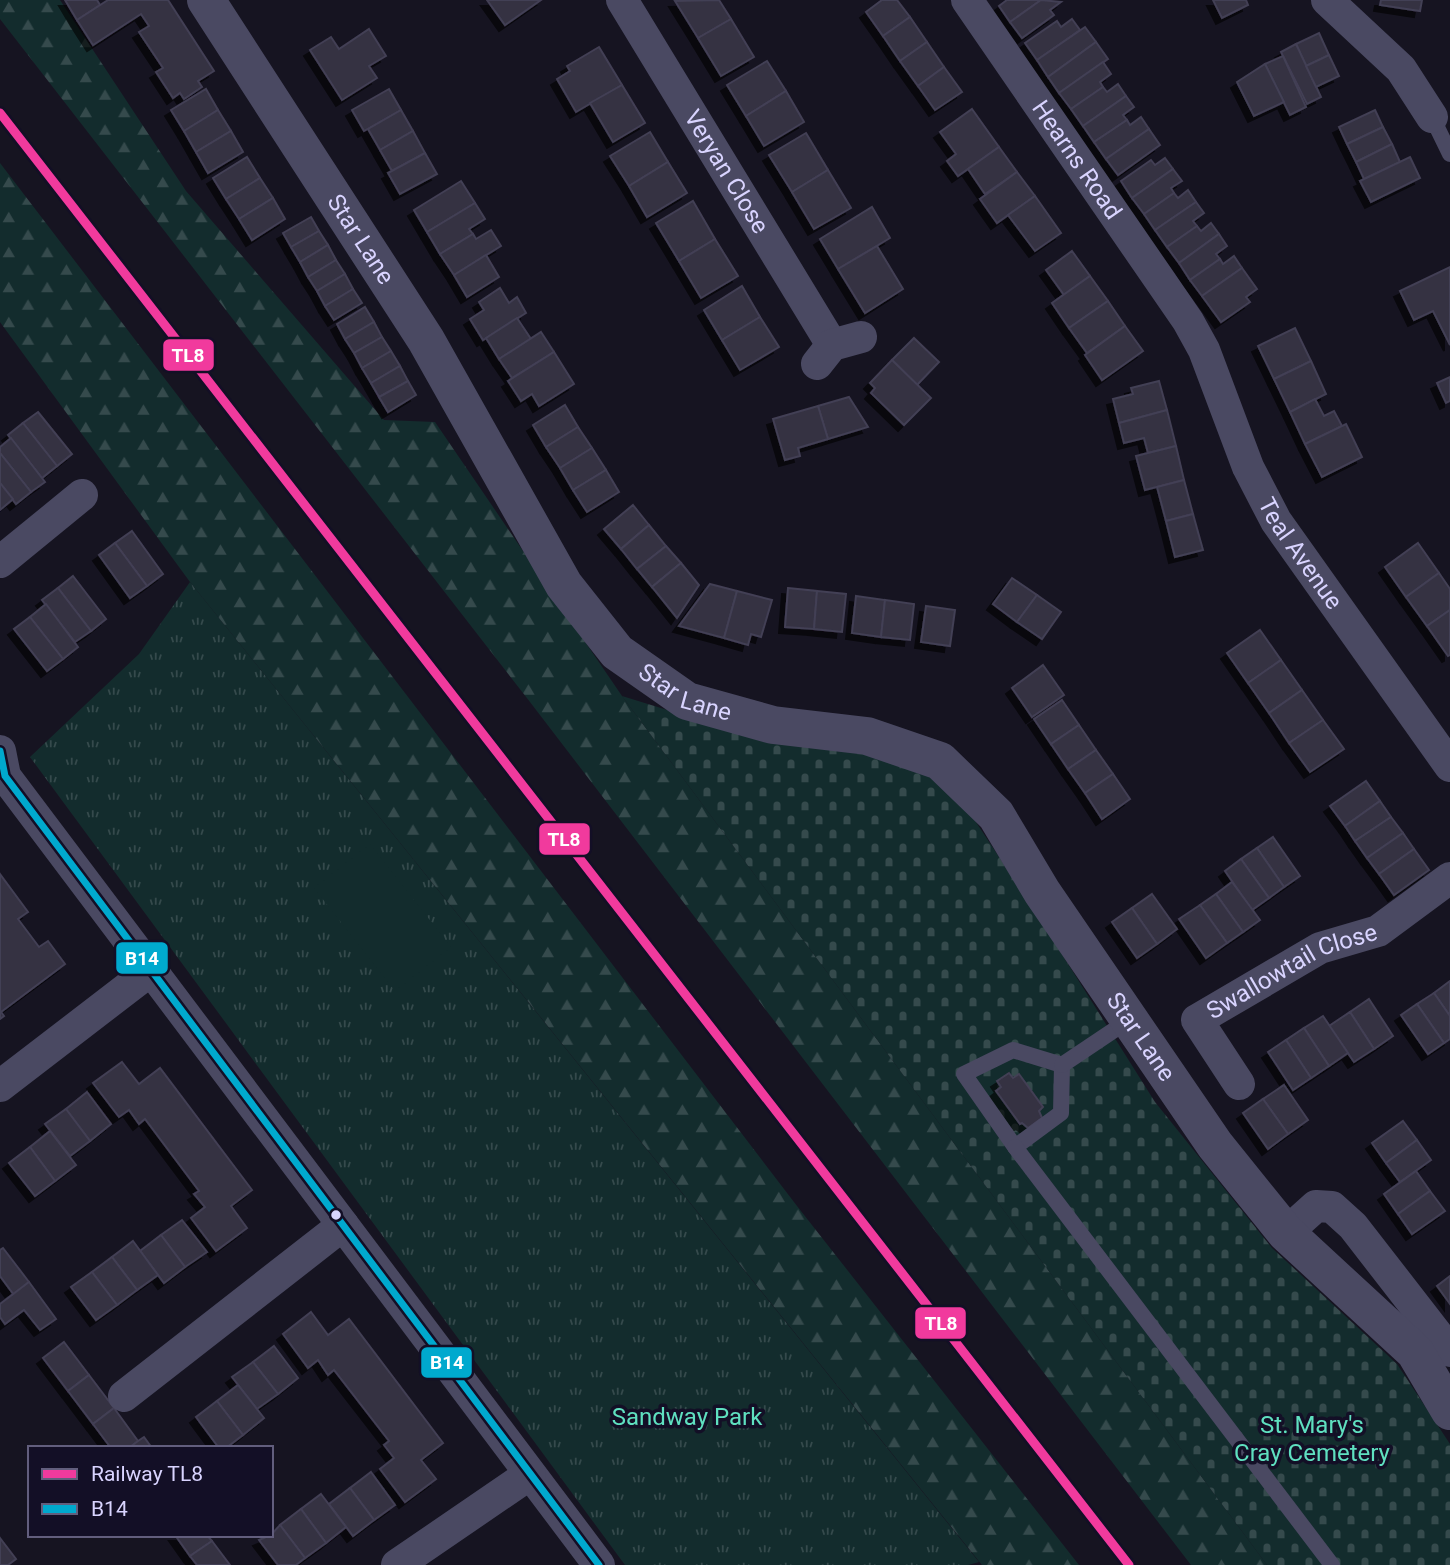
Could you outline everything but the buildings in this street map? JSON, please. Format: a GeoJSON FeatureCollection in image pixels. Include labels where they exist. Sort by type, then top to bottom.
{"type":"FeatureCollection","features":[{"type":"Feature","properties":{"kind":"street","name":"Star Lane"},"geometry":{"type":"LineString","coordinates":[[206,0],[426,340],[564,584],[617,652],[687,701],[774,725],[867,736],[940,761],[996,815],[1042,892],[1214,1145],[1286,1233],[1415,1352],[1450,1411]]}},
{"type":"Feature","properties":{"kind":"street","name":"Veryan Close"},"geometry":{"type":"LineString","coordinates":[[622,0],[837,349]]}},
{"type":"Feature","properties":{"kind":"street","name":"Hearns Road"},"geometry":{"type":"LineString","coordinates":[[967,0],[1188,321]]}},
{"type":"Feature","properties":{"kind":"street"},"geometry":{"type":"LineString","coordinates":[[1327,0],[1401,69],[1432,117]]}},
{"type":"Feature","properties":{"kind":"street","name":"Teal Avenue"},"geometry":{"type":"LineString","coordinates":[[1188,321],[1204,350],[1248,467],[1276,521],[1449,762]]}},
{"type":"Feature","properties":{"kind":"street"},"geometry":{"type":"LineString","coordinates":[[0,562],[82,495]]}},
{"type":"Feature","properties":{"kind":"street"},"geometry":{"type":"LineString","coordinates":[[0,751],[5,776],[598,1565]]}},
{"type":"Feature","properties":{"kind":"street","name":"Swallowtail Close"},"geometry":{"type":"LineString","coordinates":[[1239,1084],[1197,1020],[1320,948],[1378,931],[1450,878]]}},
{"type":"Feature","properties":{"kind":"street"},"geometry":{"type":"LineString","coordinates":[[0,1086],[151,970]]}},
{"type":"Feature","properties":{"kind":"street"},"geometry":{"type":"LineString","coordinates":[[1286,1233],[1316,1206],[1332,1207],[1353,1226],[1450,1351]]}},
{"type":"Feature","properties":{"kind":"street"},"geometry":{"type":"LineString","coordinates":[[124,1396],[343,1225]]}},
{"type":"Feature","properties":{"kind":"street"},"geometry":{"type":"LineString","coordinates":[[397,1565],[530,1474]]}},
{"type":"Feature","properties":{"kind":"lane"},"geometry":{"type":"LineString","coordinates":[[1432,117],[1450,154]]}},
{"type":"Feature","properties":{"kind":"lane"},"geometry":{"type":"LineString","coordinates":[[1062,1065],[1129,1020]]}},
{"type":"Feature","properties":{"kind":"lane"},"geometry":{"type":"LineString","coordinates":[[1062,1065],[1013,1050],[964,1074],[1015,1147],[1332,1565]]}},
{"type":"Feature","properties":{"kind":"lane"},"geometry":{"type":"LineString","coordinates":[[1015,1147],[1061,1113],[1062,1065]]}},
{"type":"Feature","properties":{"kind":"green space"},"geometry":{"type":"Polygon","coordinates":[[[0,0],[60,0],[186,191],[384,420],[435,422],[622,696],[1267,1565],[1191,1565],[530,702],[0,19],[0,0]]]}},
{"type":"Feature","properties":{"kind":"green space"},"geometry":{"type":"Polygon","coordinates":[[[0,163],[797,1206],[1079,1565],[982,1565],[190,582],[0,322],[0,163]]]}},
{"type":"Feature","properties":{"kind":"green space","name":"Sandway Park"},"geometry":{"type":"Polygon","coordinates":[[[190,582],[979,1562],[968,1565],[625,1565],[30,757],[139,654],[190,582]]]}},
{"type":"Feature","properties":{"kind":"green space","name":"St. Mary's Cray Cemetery"},"geometry":{"type":"Polygon","coordinates":[[[622,696],[732,730],[867,746],[950,783],[1029,902],[1155,1102],[1272,1248],[1397,1364],[1450,1444],[1450,1565],[1267,1565],[622,696]]]}},
{"type":"Feature","properties":{"kind":"green space"},"geometry":{"type":"Polygon","coordinates":[[[370,844],[451,947],[395,991],[314,888],[370,844]]]}},
{"type":"Feature","properties":{"kind":"rail line","name":"TL8"},"geometry":{"type":"LineString","coordinates":[[0,113],[1129,1565]]}},
{"type":"Feature","properties":{"kind":"transit line","name":"B14"},"geometry":{"type":"LineString","coordinates":[[0,751],[5,776],[599,1565]]}}]}
